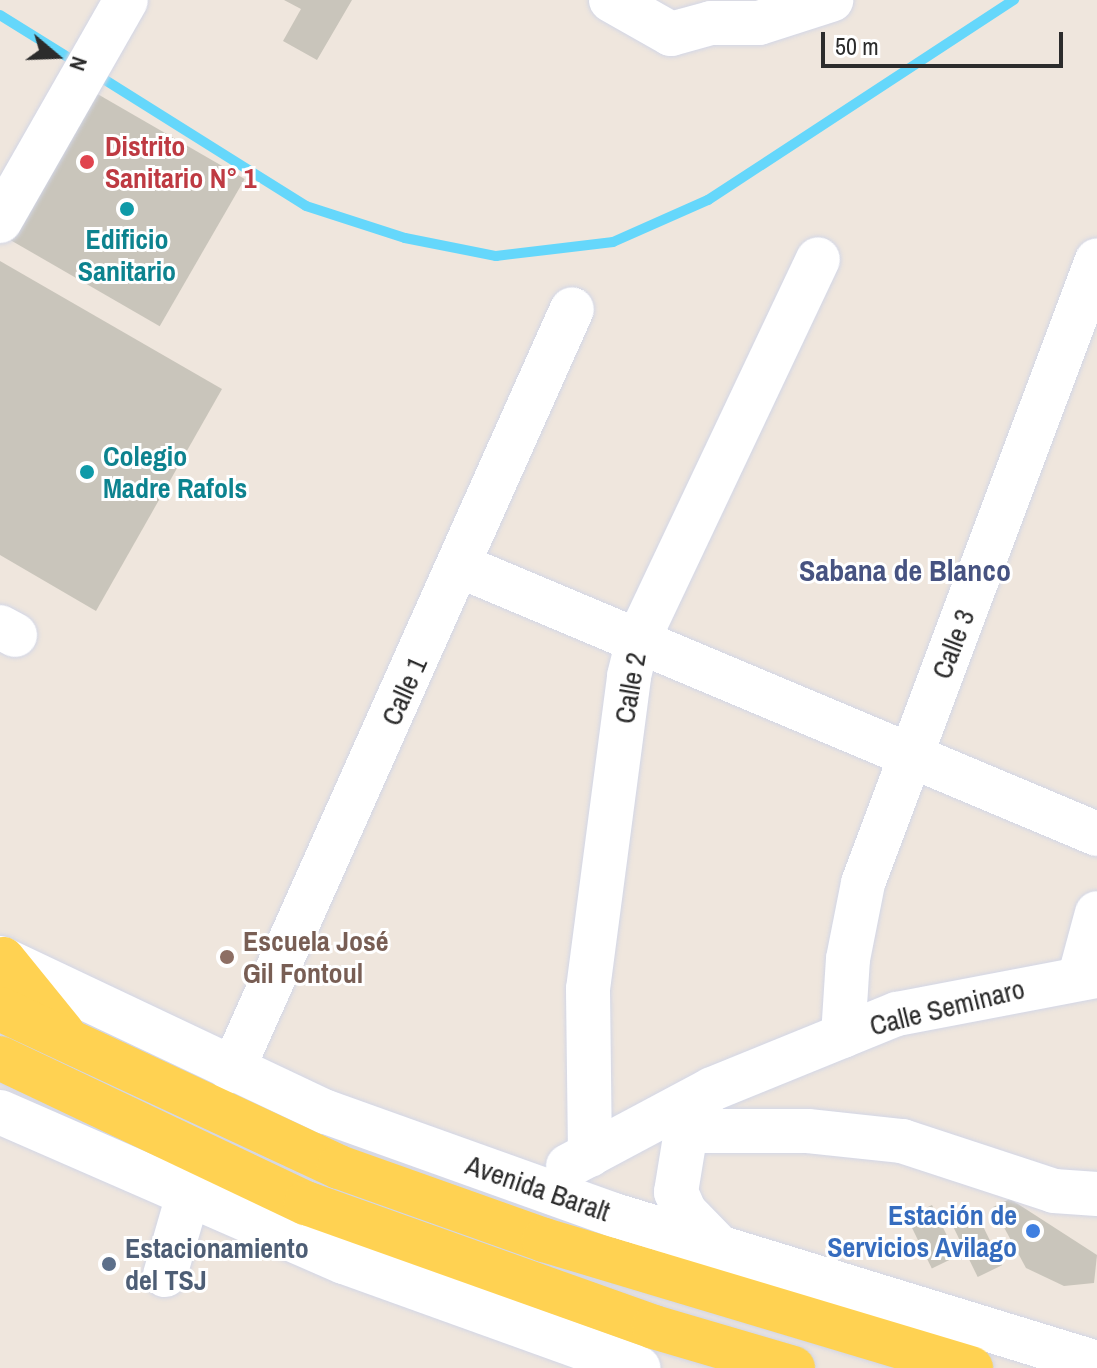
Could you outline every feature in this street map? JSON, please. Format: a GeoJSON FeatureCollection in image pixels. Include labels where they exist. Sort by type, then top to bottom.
{"type":"FeatureCollection","features":[{"type":"Feature","properties":{"kind":"main road"},"geometry":{"type":"LineString","coordinates":[[2,958],[74,1047]]}},
{"type":"Feature","properties":{"kind":"main road","name":"Avenida Baralt"},"geometry":{"type":"LineString","coordinates":[[0,1009],[74,1047],[368,1178],[544,1240],[971,1368]]}},
{"type":"Feature","properties":{"kind":"main road"},"geometry":{"type":"LineString","coordinates":[[0,1058],[306,1203],[654,1327],[793,1368]]}},
{"type":"Feature","properties":{"kind":"street"},"geometry":{"type":"LineString","coordinates":[[0,221],[73,99],[126,0]]}},
{"type":"Feature","properties":{"kind":"street"},"geometry":{"type":"LineString","coordinates":[[611,0],[671,34],[711,23],[759,23],[831,0]]}},
{"type":"Feature","properties":{"kind":"street","name":"Calle 2"},"geometry":{"type":"LineString","coordinates":[[590,1155],[588,989],[638,640],[818,259]]}},
{"type":"Feature","properties":{"kind":"street","name":"Calle 3"},"geometry":{"type":"LineString","coordinates":[[843,1036],[863,883],[1097,260]]}},
{"type":"Feature","properties":{"kind":"street","name":"Calle 1"},"geometry":{"type":"LineString","coordinates":[[232,1071],[460,566],[572,309]]}},
{"type":"Feature","properties":{"kind":"street"},"geometry":{"type":"LineString","coordinates":[[460,566],[910,758],[1097,834]]}},
{"type":"Feature","properties":{"kind":"street"},"geometry":{"type":"LineString","coordinates":[[1089,976],[1097,913]]}},
{"type":"Feature","properties":{"kind":"street","name":"Avenida Baralt"},"geometry":{"type":"LineString","coordinates":[[2,958],[232,1071],[530,1186],[1087,1363]]}},
{"type":"Feature","properties":{"kind":"street","name":"Calle Seminaro"},"geometry":{"type":"LineString","coordinates":[[530,1186],[712,1089],[897,1014],[1089,976]]}},
{"type":"Feature","properties":{"kind":"street"},"geometry":{"type":"LineString","coordinates":[[712,1089],[686,1131],[676,1192],[685,1212],[715,1243]]}},
{"type":"Feature","properties":{"kind":"street"},"geometry":{"type":"LineString","coordinates":[[0,1112],[20,1131],[189,1192],[344,1262],[638,1368]]}},
{"type":"Feature","properties":{"kind":"street"},"geometry":{"type":"LineString","coordinates":[[686,1131],[808,1131],[902,1141],[1054,1191],[1097,1194]]}},
{"type":"Feature","properties":{"kind":"street"},"geometry":{"type":"LineString","coordinates":[[165,1275],[189,1192]]}},
{"type":"Feature","properties":{"kind":"building"},"geometry":{"type":"Polygon","coordinates":[[[284,0],[352,0],[317,60],[283,41],[301,9],[284,0]]]}},
{"type":"Feature","properties":{"kind":"building","name":"Edificio Sanitario"},"geometry":{"type":"Polygon","coordinates":[[[94,92],[245,179],[160,326],[9,239],[94,92]]]}},
{"type":"Feature","properties":{"kind":"building","name":"Colegio Madre Rafols"},"geometry":{"type":"Polygon","coordinates":[[[0,261],[222,389],[96,611],[0,555],[0,261]]]}},
{"type":"Feature","properties":{"kind":"building","name":"Estación de Servicios Avilago"},"geometry":{"type":"Polygon","coordinates":[[[1010,1199],[1097,1255],[1094,1283],[1064,1286],[1026,1268],[993,1207],[1010,1199]]]}},
{"type":"Feature","properties":{"kind":"building"},"geometry":{"type":"Polygon","coordinates":[[[932,1205],[957,1256],[932,1269],[907,1217],[932,1205]]]}},
{"type":"Feature","properties":{"kind":"building"},"geometry":{"type":"Polygon","coordinates":[[[977,1214],[1002,1265],[978,1277],[953,1226],[977,1214]]]}},
{"type":"Feature","properties":{"kind":"waterway"},"geometry":{"type":"LineString","coordinates":[[94,73],[306,206],[405,238],[496,256],[613,242],[708,200],[1014,0]]}},
{"type":"Feature","properties":{"kind":"waterway"},"geometry":{"type":"LineString","coordinates":[[0,15],[77,63]]}},
{"type":"Feature","properties":{"kind":"place","name":"Distrito Sanitario N° 1"},"geometry":{"type":"Point","coordinates":[87,162]}},
{"type":"Feature","properties":{"kind":"place","name":"Edificio Sanitario"},"geometry":{"type":"Point","coordinates":[127,209]}},
{"type":"Feature","properties":{"kind":"place","name":"Colegio Madre Rafols"},"geometry":{"type":"Point","coordinates":[87,472]}},
{"type":"Feature","properties":{"kind":"place","name":"Escuela José Gil Fontoul"},"geometry":{"type":"Point","coordinates":[227,957]}},
{"type":"Feature","properties":{"kind":"place","name":"Estación de Servicios Avilago"},"geometry":{"type":"Point","coordinates":[1033,1231]}},
{"type":"Feature","properties":{"kind":"place","name":"Estacionamiento del TSJ"},"geometry":{"type":"Point","coordinates":[109,1264]}},
{"type":"Feature","properties":{"kind":"district","name":"Sabana de Blanco"},"geometry":{"type":"Point","coordinates":[905,570]}}]}
